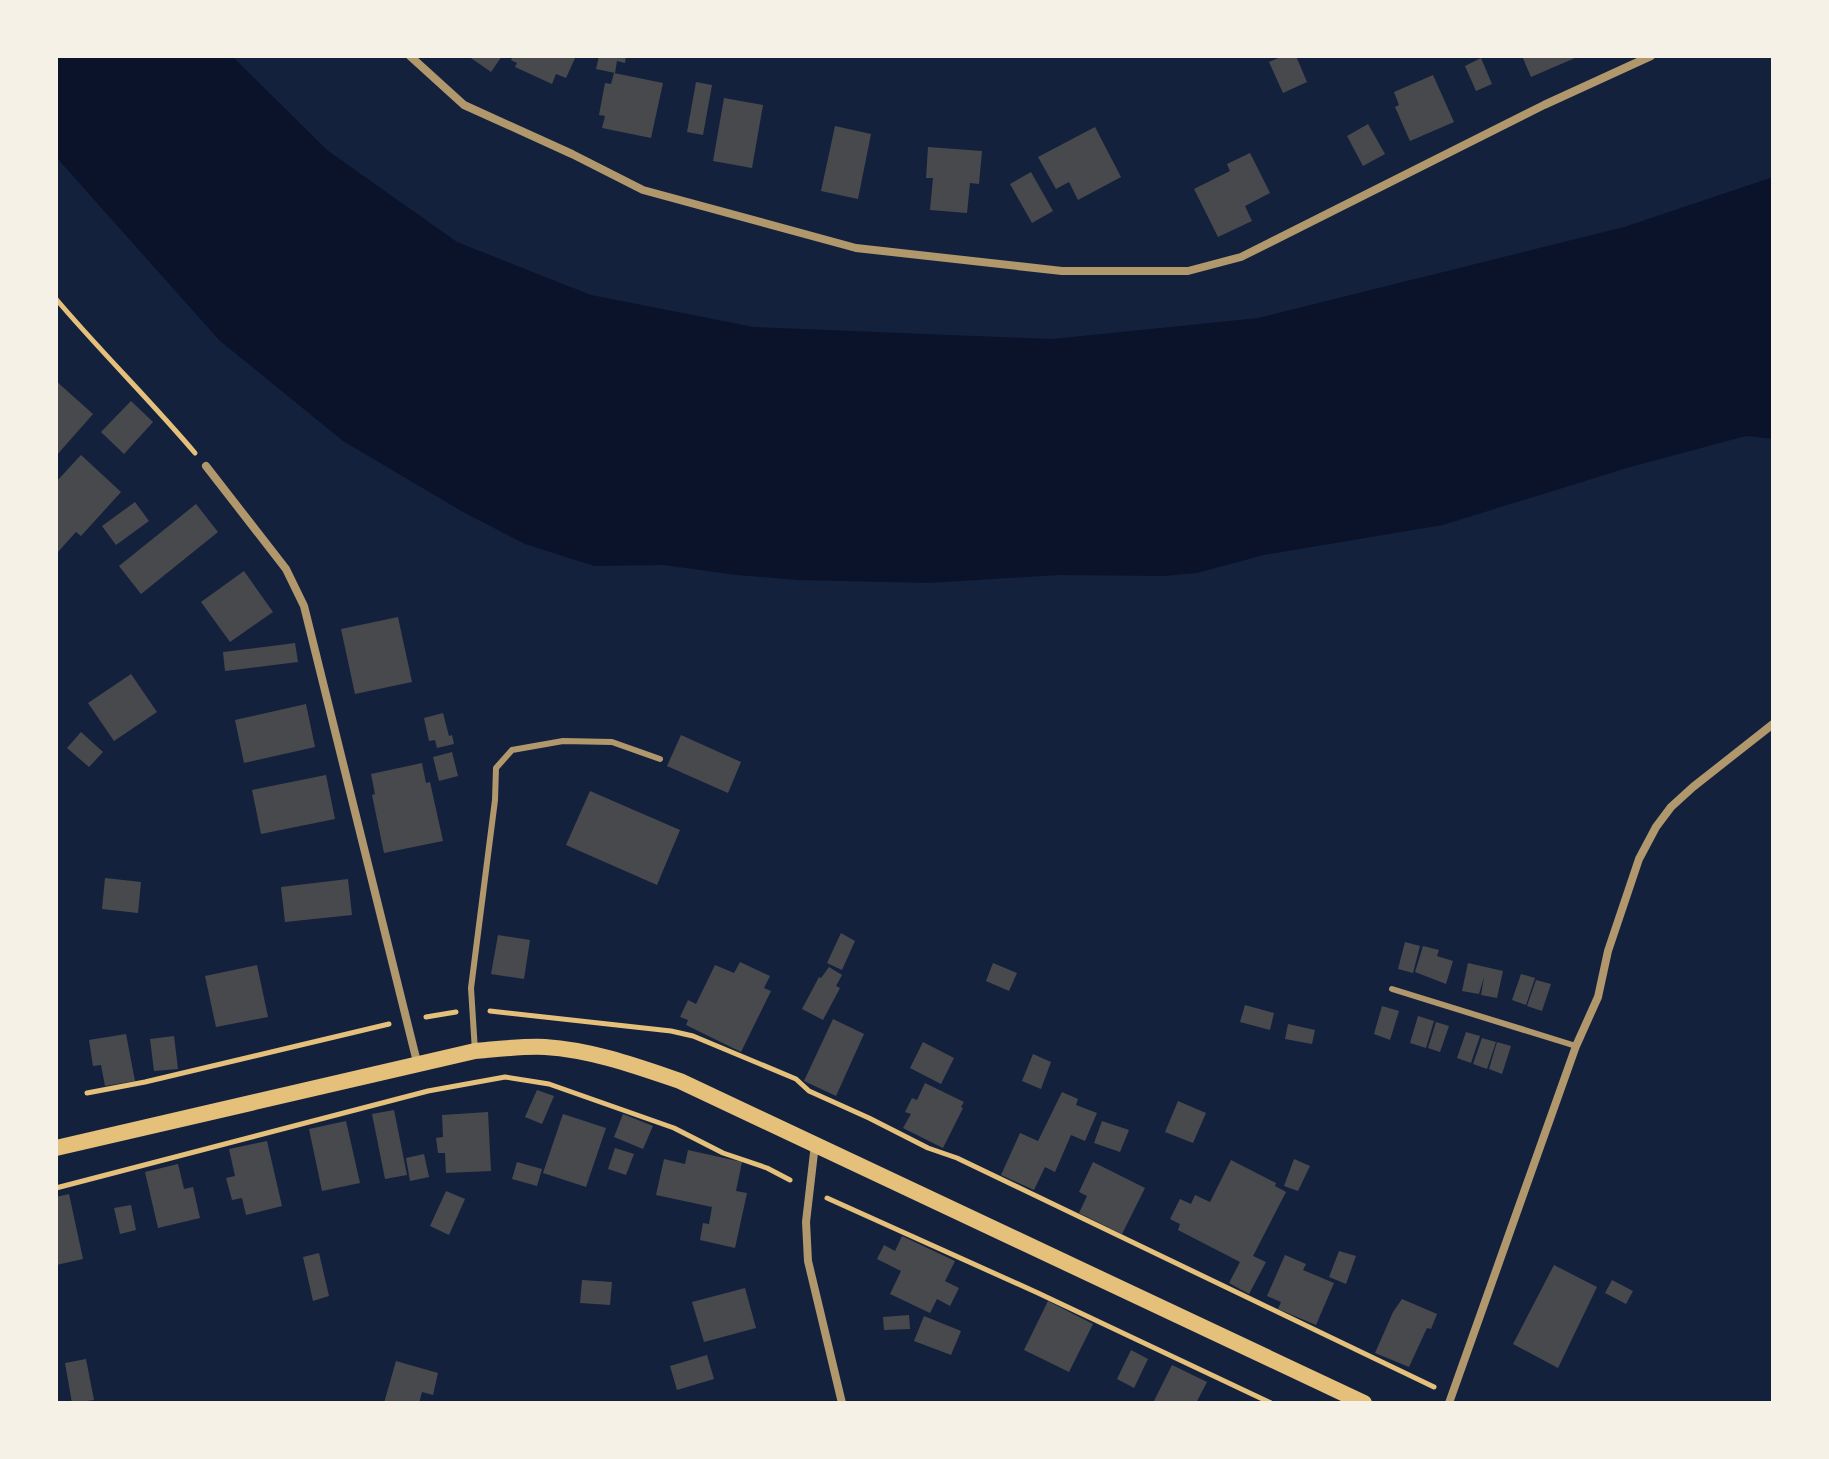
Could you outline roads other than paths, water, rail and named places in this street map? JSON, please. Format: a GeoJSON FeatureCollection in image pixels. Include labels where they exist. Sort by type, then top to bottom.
{"type":"FeatureCollection","features":[{"type":"Feature","properties":{"kind":"main road"},"geometry":{"type":"LineString","coordinates":[[56,1148],[475,1051],[544,1047],[619,1060],[680,1081],[815,1143],[1364,1403]]}},
{"type":"Feature","properties":{"kind":"street"},"geometry":{"type":"LineString","coordinates":[[410,56],[464,105],[643,190],[770,227],[872,250],[1062,271],[1172,271],[1215,266],[1241,257],[1544,105],[1651,56]]}},
{"type":"Feature","properties":{"kind":"street"},"geometry":{"type":"LineString","coordinates":[[206,466],[286,569],[304,606],[417,1062]]}},
{"type":"Feature","properties":{"kind":"street"},"geometry":{"type":"LineString","coordinates":[[1449,1403],[1576,1046],[1598,997],[1608,951],[1639,859],[1671,807],[1773,724]]}},
{"type":"Feature","properties":{"kind":"street"},"geometry":{"type":"LineString","coordinates":[[815,1143],[806,1222],[808,1261],[842,1403]]}},
{"type":"Feature","properties":{"kind":"lane"},"geometry":{"type":"LineString","coordinates":[[475,1051],[471,988],[495,800],[496,768],[512,750],[563,741],[612,742],[660,759]]}},
{"type":"Feature","properties":{"kind":"lane"},"geometry":{"type":"LineString","coordinates":[[1392,989],[1576,1046]]}},
{"type":"Feature","properties":{"kind":"water"},"geometry":{"type":"Polygon","coordinates":[[[56,56],[232,56],[327,150],[457,242],[591,295],[754,327],[1052,339],[1258,318],[1624,227],[1773,177],[1773,439],[1746,436],[1627,468],[1443,525],[1264,555],[1197,573],[1164,576],[1059,575],[928,583],[798,580],[664,565],[594,566],[525,544],[463,512],[343,441],[219,340],[56,157],[56,56]]]}}]}
